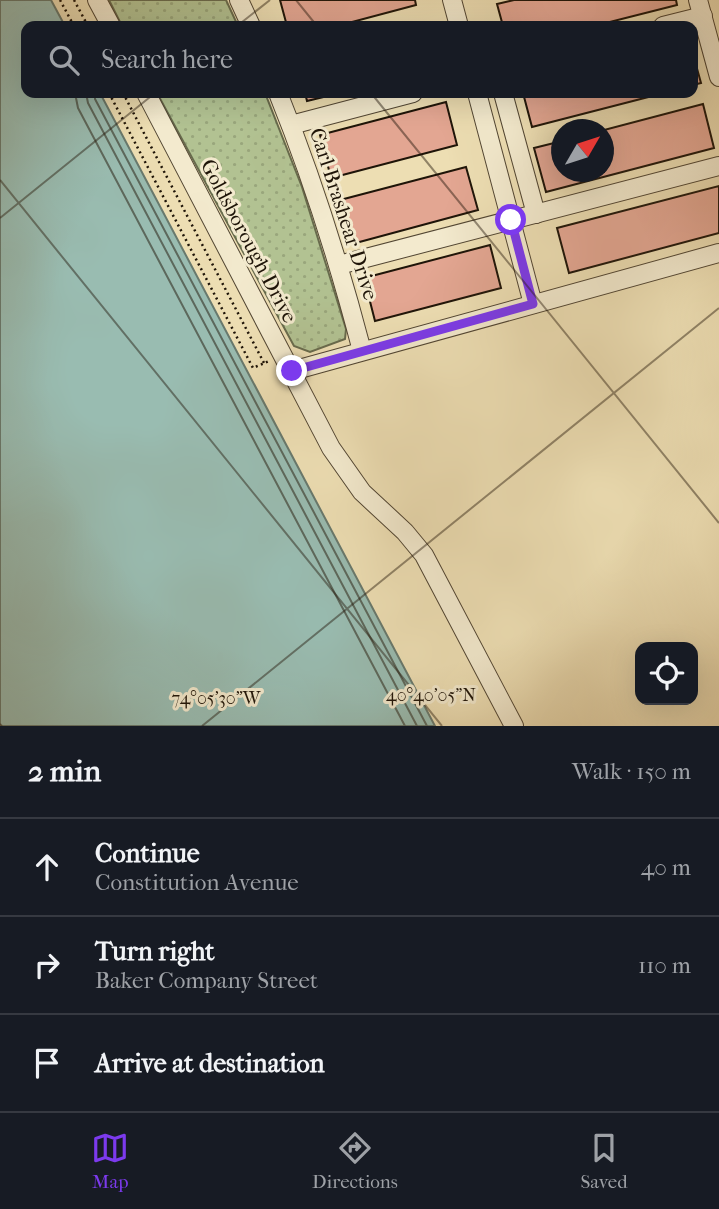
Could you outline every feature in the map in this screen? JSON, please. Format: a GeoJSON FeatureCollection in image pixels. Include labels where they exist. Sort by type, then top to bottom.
{"type":"FeatureCollection","features":[{"type":"Feature","properties":{"kind":"street"},"geometry":{"type":"LineString","coordinates":[[97,0],[108,21]]}},
{"type":"Feature","properties":{"kind":"street"},"geometry":{"type":"LineString","coordinates":[[239,0],[249,21]]}},
{"type":"Feature","properties":{"kind":"street"},"geometry":{"type":"LineString","coordinates":[[452,0],[458,21]]}},
{"type":"Feature","properties":{"kind":"street"},"geometry":{"type":"LineString","coordinates":[[674,21],[701,8],[719,76]]}},
{"type":"Feature","properties":{"kind":"street","name":"Goldsborough Drive"},"geometry":{"type":"LineString","coordinates":[[149,98],[325,436],[362,492],[412,539],[424,555],[514,726]]}},
{"type":"Feature","properties":{"kind":"street","name":"Carl Brashear Drive"},"geometry":{"type":"LineString","coordinates":[[280,98],[339,265],[362,351]]}},
{"type":"Feature","properties":{"kind":"street"},"geometry":{"type":"LineString","coordinates":[[291,125],[394,98]]}},
{"type":"Feature","properties":{"kind":"street"},"geometry":{"type":"LineString","coordinates":[[478,98],[533,304]]}},
{"type":"Feature","properties":{"kind":"street"},"geometry":{"type":"LineString","coordinates":[[504,98],[536,214]]}},
{"type":"Feature","properties":{"kind":"street"},"geometry":{"type":"LineString","coordinates":[[339,265],[719,166]]}},
{"type":"Feature","properties":{"kind":"street"},"geometry":{"type":"LineString","coordinates":[[292,371],[719,253]]}},
{"type":"Feature","properties":{"kind":"path"},"geometry":{"type":"LineString","coordinates":[[60,0],[71,21]]}},
{"type":"Feature","properties":{"kind":"path"},"geometry":{"type":"LineString","coordinates":[[74,0],[85,21]]}},
{"type":"Feature","properties":{"kind":"path"},"geometry":{"type":"LineString","coordinates":[[112,98],[253,368],[264,363],[126,98]]}},
{"type":"Feature","properties":{"kind":"green space"},"geometry":{"type":"Polygon","coordinates":[[[109,0],[226,0],[236,21],[120,21],[109,0]]]}},
{"type":"Feature","properties":{"kind":"green space"},"geometry":{"type":"Polygon","coordinates":[[[160,98],[267,98],[302,187],[346,329],[345,339],[310,352],[294,346],[160,98]]]}},
{"type":"Feature","properties":{"kind":"water"},"geometry":{"type":"Polygon","coordinates":[[[0,0],[51,0],[62,21],[21,21],[21,98],[103,98],[435,726],[0,726],[0,0]]]}},
{"type":"Feature","properties":{"kind":"building"},"geometry":{"type":"Polygon","coordinates":[[[280,0],[415,0],[416,5],[356,21],[286,21],[280,0]]]}},
{"type":"Feature","properties":{"kind":"building"},"geometry":{"type":"Polygon","coordinates":[[[514,0],[676,0],[677,5],[614,21],[502,21],[497,4],[514,0]]]}},
{"type":"Feature","properties":{"kind":"building"},"geometry":{"type":"Polygon","coordinates":[[[524,98],[645,98],[563,119],[551,119],[551,122],[532,127],[524,98]]]}},
{"type":"Feature","properties":{"kind":"building"},"geometry":{"type":"Polygon","coordinates":[[[446,102],[457,145],[331,178],[320,135],[446,102]]]}},
{"type":"Feature","properties":{"kind":"building"},"geometry":{"type":"Polygon","coordinates":[[[703,104],[714,148],[614,174],[614,127],[703,104]]]}},
{"type":"Feature","properties":{"kind":"building"},"geometry":{"type":"Polygon","coordinates":[[[551,144],[551,182],[584,182],[546,192],[534,148],[551,144]]]}},
{"type":"Feature","properties":{"kind":"building"},"geometry":{"type":"Polygon","coordinates":[[[466,167],[478,210],[352,244],[340,200],[466,167]]]}},
{"type":"Feature","properties":{"kind":"building"},"geometry":{"type":"Polygon","coordinates":[[[719,186],[719,233],[569,273],[557,228],[719,186]]]}},
{"type":"Feature","properties":{"kind":"building"},"geometry":{"type":"Polygon","coordinates":[[[490,245],[501,288],[375,321],[364,278],[490,245]]]}},
{"type":"Feature","properties":{"kind":"route"},"geometry":{"type":"LineString","coordinates":[[292,371],[533,304],[511,220]]}}]}
